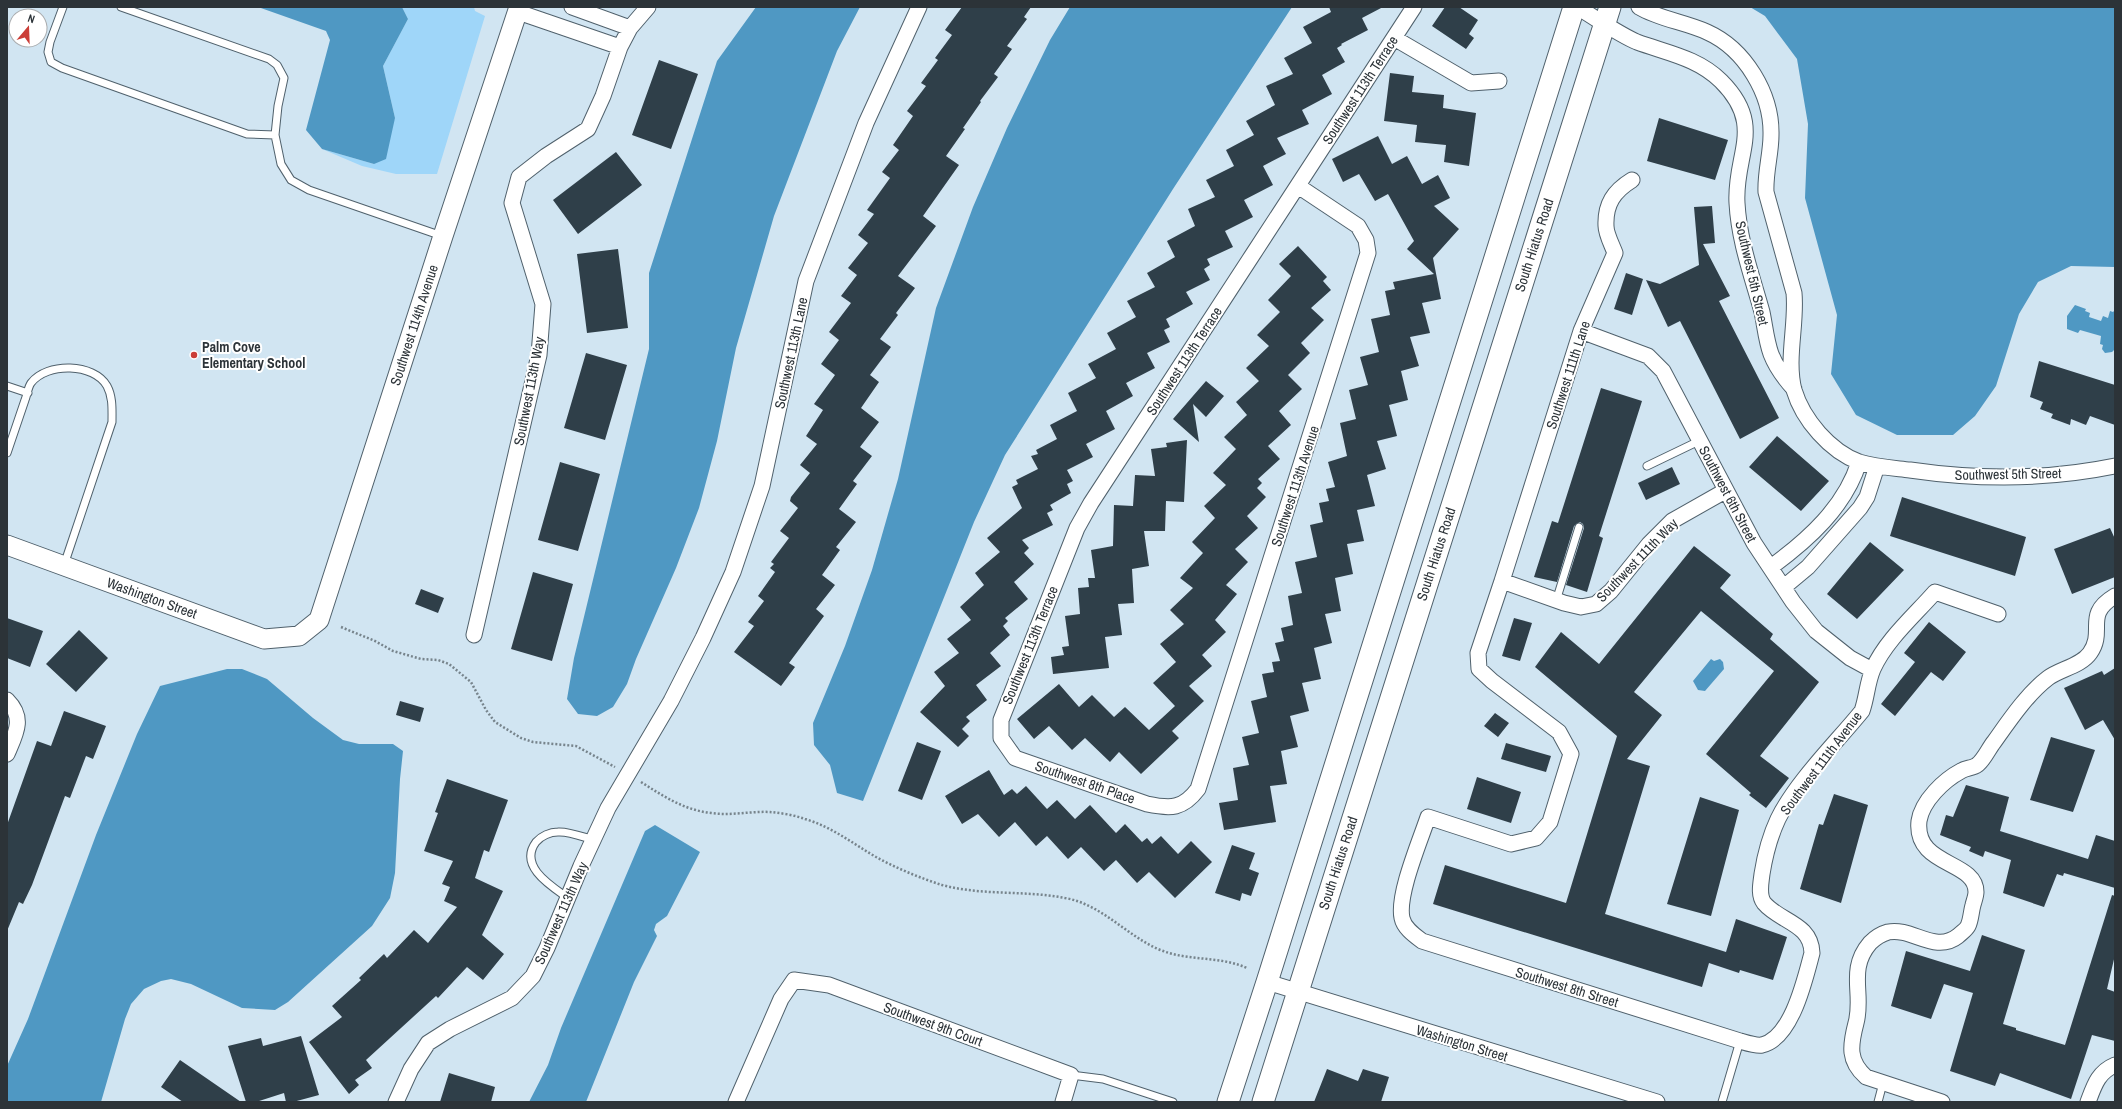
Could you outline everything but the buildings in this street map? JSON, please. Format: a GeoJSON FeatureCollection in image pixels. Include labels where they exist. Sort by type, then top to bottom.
{"type":"FeatureCollection","features":[{"type":"Feature","properties":{"kind":"main road"},"geometry":{"type":"LineString","coordinates":[[1228,1102],[1575,7]]}},
{"type":"Feature","properties":{"kind":"main road","name":"South Hiatus Road"},"geometry":{"type":"LineString","coordinates":[[1263,1102],[1607,15]]}},
{"type":"Feature","properties":{"kind":"street"},"geometry":{"type":"LineString","coordinates":[[572,7],[630,28]]}},
{"type":"Feature","properties":{"kind":"street","name":"Southwest 113th Way"},"geometry":{"type":"LineString","coordinates":[[474,635],[539,355],[543,304],[512,203],[518,177],[546,156],[588,129],[603,96],[620,47],[630,28],[648,7]]}},
{"type":"Feature","properties":{"kind":"street","name":"Southwest 113th Lane"},"geometry":{"type":"LineString","coordinates":[[671,701],[703,638],[733,572],[762,486],[806,281],[866,123],[919,7]]}},
{"type":"Feature","properties":{"kind":"street","name":"Southwest 113th Terrace"},"geometry":{"type":"LineString","coordinates":[[1001,738],[1000,720],[1077,528],[1091,503],[1414,7]]}},
{"type":"Feature","properties":{"kind":"street","name":"Southwest 5th Street"},"geometry":{"type":"LineString","coordinates":[[1575,7],[1607,15],[1636,41],[1677,54],[1699,64],[1722,82],[1736,100],[1745,120],[1745,149],[1738,181],[1737,203],[1743,246],[1762,315],[1770,353],[1781,372],[1794,389],[1809,419],[1822,437],[1841,452],[1859,462],[1877,466],[1942,474],[2008,477],[2085,472],[2115,466]]}},
{"type":"Feature","properties":{"kind":"street","name":"Southwest 5th Street"},"geometry":{"type":"LineString","coordinates":[[1639,7],[1707,32],[1718,38],[1740,57],[1760,85],[1771,121],[1771,136],[1765,180],[1766,192],[1794,293],[1796,310],[1792,362],[1794,389]]}},
{"type":"Feature","properties":{"kind":"street"},"geometry":{"type":"LineString","coordinates":[[518,10],[620,47]]}},
{"type":"Feature","properties":{"kind":"street","name":"Southwest 114th Avenue"},"geometry":{"type":"LineString","coordinates":[[299,636],[319,620],[443,236],[518,10]]}},
{"type":"Feature","properties":{"kind":"street"},"geometry":{"type":"LineString","coordinates":[[1394,38],[1471,83],[1499,81]]}},
{"type":"Feature","properties":{"kind":"street","name":"Southwest 111th Lane"},"geometry":{"type":"LineString","coordinates":[[1502,581],[1581,331],[1615,252],[1606,227],[1609,204],[1619,188],[1632,180]]}},
{"type":"Feature","properties":{"kind":"street","name":"Southwest 113th Avenue"},"geometry":{"type":"LineString","coordinates":[[1178,806],[1190,800],[1198,789],[1368,253],[1366,240],[1358,226],[1298,186]]}},
{"type":"Feature","properties":{"kind":"street","name":"Southwest 6th Street"},"geometry":{"type":"LineString","coordinates":[[1581,331],[1648,356],[1663,371],[1725,491],[1754,543],[1784,586],[1793,602],[1816,631],[1850,658],[1872,670]]}},
{"type":"Feature","properties":{"kind":"street"},"geometry":{"type":"LineString","coordinates":[[1771,567],[1801,545],[1838,503],[1848,489],[1859,462]]}},
{"type":"Feature","properties":{"kind":"street"},"geometry":{"type":"LineString","coordinates":[[1784,586],[1808,567],[1860,508],[1866,498],[1877,466]]}},
{"type":"Feature","properties":{"kind":"street","name":"Southwest 111th Way"},"geometry":{"type":"LineString","coordinates":[[1502,581],[1556,601],[1582,607],[1596,604],[1611,591],[1649,544],[1672,520],[1725,491]]}},
{"type":"Feature","properties":{"kind":"street","name":"Washington Street"},"geometry":{"type":"LineString","coordinates":[[7,545],[264,639],[299,636]]}},
{"type":"Feature","properties":{"kind":"street","name":"Southwest 8th Street"},"geometry":{"type":"LineString","coordinates":[[1502,581],[1478,653],[1479,669],[1492,681],[1559,732],[1571,754],[1550,822],[1536,838],[1511,844],[1428,817],[1401,901],[1402,919],[1410,932],[1422,941],[1740,1042]]}},
{"type":"Feature","properties":{"kind":"street","name":"Southwest 111th Avenue"},"geometry":{"type":"LineString","coordinates":[[1740,1042],[1761,1045],[1774,1040],[1784,1030],[1790,1021],[1812,952],[1812,942],[1800,928],[1776,914],[1763,902],[1760,891],[1768,844],[1778,818],[1789,802],[1862,711],[1867,698],[1872,670],[1883,652],[1935,592],[1998,614]]}},
{"type":"Feature","properties":{"kind":"street"},"geometry":{"type":"LineString","coordinates":[[1942,1102],[1866,1077],[1852,1060],[1854,1033],[1859,1006],[1856,985],[1859,961],[1864,950],[1874,939],[1888,932],[1905,933],[1936,943],[1953,939],[1968,926],[1976,891],[1971,880],[1963,870],[1947,864],[1923,844],[1919,832],[1919,819],[1922,811],[1943,783],[1959,772],[1977,765],[1999,735],[2038,688],[2049,678],[2087,656],[2093,647],[2096,634],[2096,620],[2100,607],[2115,596]]}},
{"type":"Feature","properties":{"kind":"street"},"geometry":{"type":"LineString","coordinates":[[7,700],[14,707],[18,720],[15,736],[7,754]]}},
{"type":"Feature","properties":{"kind":"street","name":"Southwest 113th Way"},"geometry":{"type":"LineString","coordinates":[[396,1102],[411,1069],[428,1043],[450,1029],[512,998],[533,976],[547,948],[594,840],[627,773],[671,701]]}},
{"type":"Feature","properties":{"kind":"street","name":"Southwest 8th Place"},"geometry":{"type":"LineString","coordinates":[[1001,738],[1015,758],[1147,804],[1163,808],[1178,806]]}},
{"type":"Feature","properties":{"kind":"street","name":"Southwest 9th Court"},"geometry":{"type":"LineString","coordinates":[[736,1102],[781,999],[794,980],[829,985],[1071,1075]]}},
{"type":"Feature","properties":{"kind":"street","name":"Washington Street"},"geometry":{"type":"LineString","coordinates":[[1267,982],[1297,993],[1657,1102]]}},
{"type":"Feature","properties":{"kind":"street"},"geometry":{"type":"LineString","coordinates":[[2088,1102],[2098,1078],[2107,1068],[2115,1065]]}},
{"type":"Feature","properties":{"kind":"street"},"geometry":{"type":"LineString","coordinates":[[1063,1102],[1071,1075]]}},
{"type":"Feature","properties":{"kind":"lane"},"geometry":{"type":"LineString","coordinates":[[63,7],[48,52],[51,62],[62,68],[247,134],[275,135]]}},
{"type":"Feature","properties":{"kind":"lane"},"geometry":{"type":"LineString","coordinates":[[121,7],[269,59],[278,65],[284,78],[278,106],[275,135],[281,164],[291,180],[309,190],[443,236]]}},
{"type":"Feature","properties":{"kind":"lane"},"geometry":{"type":"LineString","coordinates":[[7,452],[31,383],[44,374],[59,369],[75,367],[97,374],[107,386],[112,401],[112,422],[64,566]]}},
{"type":"Feature","properties":{"kind":"lane"},"geometry":{"type":"LineString","coordinates":[[7,386],[28,393]]}},
{"type":"Feature","properties":{"kind":"lane"},"geometry":{"type":"LineString","coordinates":[[1647,466],[1700,441]]}},
{"type":"Feature","properties":{"kind":"lane"},"geometry":{"type":"LineString","coordinates":[[1556,601],[1579,527]]}},
{"type":"Feature","properties":{"kind":"lane"},"geometry":{"type":"LineString","coordinates":[[568,898],[542,880],[532,862],[532,848],[540,836],[558,832],[594,840]]}},
{"type":"Feature","properties":{"kind":"lane"},"geometry":{"type":"LineString","coordinates":[[1722,1102],[1740,1042]]}},
{"type":"Feature","properties":{"kind":"lane"},"geometry":{"type":"LineString","coordinates":[[1071,1075],[1103,1079],[1173,1102]]}},
{"type":"Feature","properties":{"kind":"lane"},"geometry":{"type":"LineString","coordinates":[[1878,1102],[1883,1083]]}},
{"type":"Feature","properties":{"kind":"path"},"geometry":{"type":"LineString","coordinates":[[341,627],[375,641],[393,651],[421,659],[438,660],[449,664],[471,682],[486,710],[495,722],[522,738],[533,742],[576,746],[627,773],[676,803],[693,810],[726,814],[769,812],[805,819],[839,833],[894,866],[942,884],[993,894],[1066,898],[1105,915],[1128,931],[1159,949],[1183,957],[1222,959],[1247,968]]}},
{"type":"Feature","properties":{"kind":"shaded area"},"geometry":{"type":"Polygon","coordinates":[[[258,7],[402,7],[408,19],[383,66],[395,118],[386,159],[374,164],[322,149],[306,130],[330,40],[326,31],[258,7]]]}},
{"type":"Feature","properties":{"kind":"shaded area"},"geometry":{"type":"Polygon","coordinates":[[[402,7],[474,7],[475,11],[485,16],[437,174],[396,174],[362,166],[322,149],[374,164],[395,118],[383,66],[408,19],[402,7]]]}},
{"type":"Feature","properties":{"kind":"shaded area"},"geometry":{"type":"Polygon","coordinates":[[[756,7],[860,7],[837,51],[774,216],[736,348],[717,441],[699,508],[676,568],[636,659],[627,684],[613,707],[597,716],[578,714],[567,699],[574,658],[649,349],[649,273],[717,61],[756,7]]]}},
{"type":"Feature","properties":{"kind":"shaded area"},"geometry":{"type":"Polygon","coordinates":[[[1070,7],[1292,7],[1173,189],[1005,455],[974,522],[863,801],[837,793],[830,765],[814,745],[813,723],[845,646],[872,570],[898,479],[936,308],[973,207],[1007,128],[1050,40],[1070,7]]]}},
{"type":"Feature","properties":{"kind":"shaded area"},"geometry":{"type":"Polygon","coordinates":[[[1750,7],[2115,7],[2115,267],[2071,266],[2038,282],[2019,314],[1996,386],[1975,416],[1953,435],[1897,435],[1856,415],[1831,374],[1837,315],[1805,198],[1808,124],[1797,59],[1765,16],[1750,7]]]}},
{"type":"Feature","properties":{"kind":"shaded area"},"geometry":{"type":"Polygon","coordinates":[[[2075,305],[2086,309],[2085,311],[2090,313],[2089,317],[2101,321],[2103,316],[2108,318],[2110,311],[2113,312],[2115,310],[2115,349],[2112,352],[2105,353],[2102,349],[2103,345],[2100,344],[2101,336],[2080,330],[2078,333],[2067,329],[2067,316],[2075,305]]]}},
{"type":"Feature","properties":{"kind":"shaded area"},"geometry":{"type":"Polygon","coordinates":[[[1711,659],[1714,661],[1720,659],[1723,662],[1724,669],[1705,691],[1698,690],[1693,681],[1711,659]]]}},
{"type":"Feature","properties":{"kind":"shaded area"},"geometry":{"type":"Polygon","coordinates":[[[227,669],[242,669],[267,679],[313,718],[343,740],[359,744],[393,744],[403,751],[395,873],[390,898],[372,926],[288,1002],[275,1010],[242,1008],[191,984],[171,979],[161,981],[144,989],[131,1004],[125,1019],[101,1102],[7,1102],[7,1066],[28,1019],[96,835],[137,734],[160,686],[227,669]]]}},
{"type":"Feature","properties":{"kind":"shaded area"},"geometry":{"type":"Polygon","coordinates":[[[655,825],[700,852],[667,916],[656,924],[654,930],[657,936],[634,982],[586,1102],[529,1102],[548,1065],[561,1028],[645,831],[655,825]]]}},
{"type":"Feature","properties":{"kind":"place","name":"Palm Cove Elementary School"},"geometry":{"type":"Point","coordinates":[194,355]}}]}
